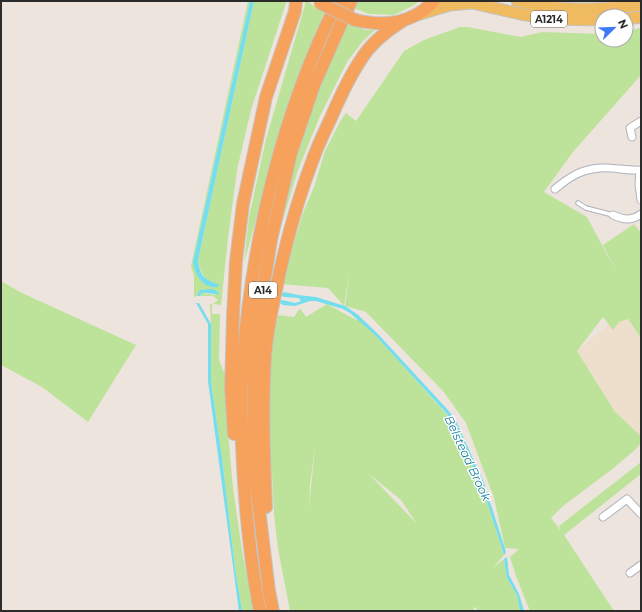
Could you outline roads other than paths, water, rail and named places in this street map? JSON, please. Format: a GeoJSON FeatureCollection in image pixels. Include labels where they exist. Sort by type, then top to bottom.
{"type":"FeatureCollection","features":[{"type":"Feature","properties":{"kind":"highway","name":"A14"},"geometry":{"type":"LineString","coordinates":[[243,470],[235,444],[231,388],[236,261],[243,204],[260,121],[266,97],[295,11],[296,1]]}},
{"type":"Feature","properties":{"kind":"highway","name":"A14"},"geometry":{"type":"LineString","coordinates":[[260,611],[250,555],[243,470],[243,361],[251,289],[271,186],[295,104],[309,66],[338,1]]}},
{"type":"Feature","properties":{"kind":"highway","name":"A14"},"geometry":{"type":"LineString","coordinates":[[273,611],[269,592],[257,492],[254,451],[254,361],[264,278],[272,233],[292,153],[314,85],[342,18],[351,1]]}},
{"type":"Feature","properties":{"kind":"highway"},"geometry":{"type":"LineString","coordinates":[[319,2],[355,20],[371,24],[404,20],[426,9],[434,1]]}},
{"type":"Feature","properties":{"kind":"highway","name":"A14"},"geometry":{"type":"LineString","coordinates":[[269,592],[272,570],[266,518],[263,442],[265,359],[267,336],[283,255],[313,158],[337,104],[356,67],[374,43],[388,30],[404,20]]}},
{"type":"Feature","properties":{"kind":"main road","name":"A1214"},"geometry":{"type":"LineString","coordinates":[[518,1],[551,7],[584,9],[619,8],[641,4]]}},
{"type":"Feature","properties":{"kind":"main road"},"geometry":{"type":"LineString","coordinates":[[518,1],[523,1]]}},
{"type":"Feature","properties":{"kind":"main road"},"geometry":{"type":"LineString","coordinates":[[551,1],[572,1]]}},
{"type":"Feature","properties":{"kind":"main road","name":"A1214"},"geometry":{"type":"LineString","coordinates":[[416,15],[450,5],[472,3],[549,19],[594,20]]}},
{"type":"Feature","properties":{"kind":"street"},"geometry":{"type":"LineString","coordinates":[[632,137],[630,128],[641,121]]}},
{"type":"Feature","properties":{"kind":"street"},"geometry":{"type":"LineString","coordinates":[[555,189],[569,178],[583,171],[601,168],[640,171],[641,200]]}},
{"type":"Feature","properties":{"kind":"street"},"geometry":{"type":"LineString","coordinates":[[613,215],[627,220],[635,218],[641,214]]}},
{"type":"Feature","properties":{"kind":"street"},"geometry":{"type":"LineString","coordinates":[[603,517],[628,499],[641,514]]}},
{"type":"Feature","properties":{"kind":"street"},"geometry":{"type":"LineString","coordinates":[[630,573],[641,565]]}},
{"type":"Feature","properties":{"kind":"lane"},"geometry":{"type":"LineString","coordinates":[[578,203],[586,208],[613,215]]}},
{"type":"Feature","properties":{"kind":"water"},"geometry":{"type":"Polygon","coordinates":[[[250,1],[254,1],[198,260],[200,270],[203,275],[211,282],[219,285],[218,287],[213,287],[208,286],[201,280],[196,272],[193,262],[250,1]]]}},
{"type":"Feature","properties":{"kind":"water"},"geometry":{"type":"Polygon","coordinates":[[[200,290],[215,290],[219,294],[202,293],[200,296],[197,296],[200,290]]]}},
{"type":"Feature","properties":{"kind":"water"},"geometry":{"type":"Polygon","coordinates":[[[284,292],[316,297],[345,306],[357,314],[377,333],[447,409],[455,419],[484,483],[506,552],[504,555],[482,486],[447,414],[375,335],[350,313],[343,309],[316,301],[310,301],[295,306],[283,305],[279,302],[282,300],[295,303],[301,301],[299,298],[284,297],[281,295],[284,292]]]}},
{"type":"Feature","properties":{"kind":"water"},"geometry":{"type":"Polygon","coordinates":[[[196,303],[199,303],[211,324],[211,382],[242,611],[239,611],[208,381],[208,324],[196,303]]]}},
{"type":"Feature","properties":{"kind":"water"},"geometry":{"type":"Polygon","coordinates":[[[507,557],[509,575],[519,594],[524,611],[520,611],[517,595],[507,578],[504,559],[507,557]]]}},
{"type":"Feature","properties":{"kind":"water label","name":"Belstead Brook"},"geometry":{"type":"Point","coordinates":[468,458]}}]}
